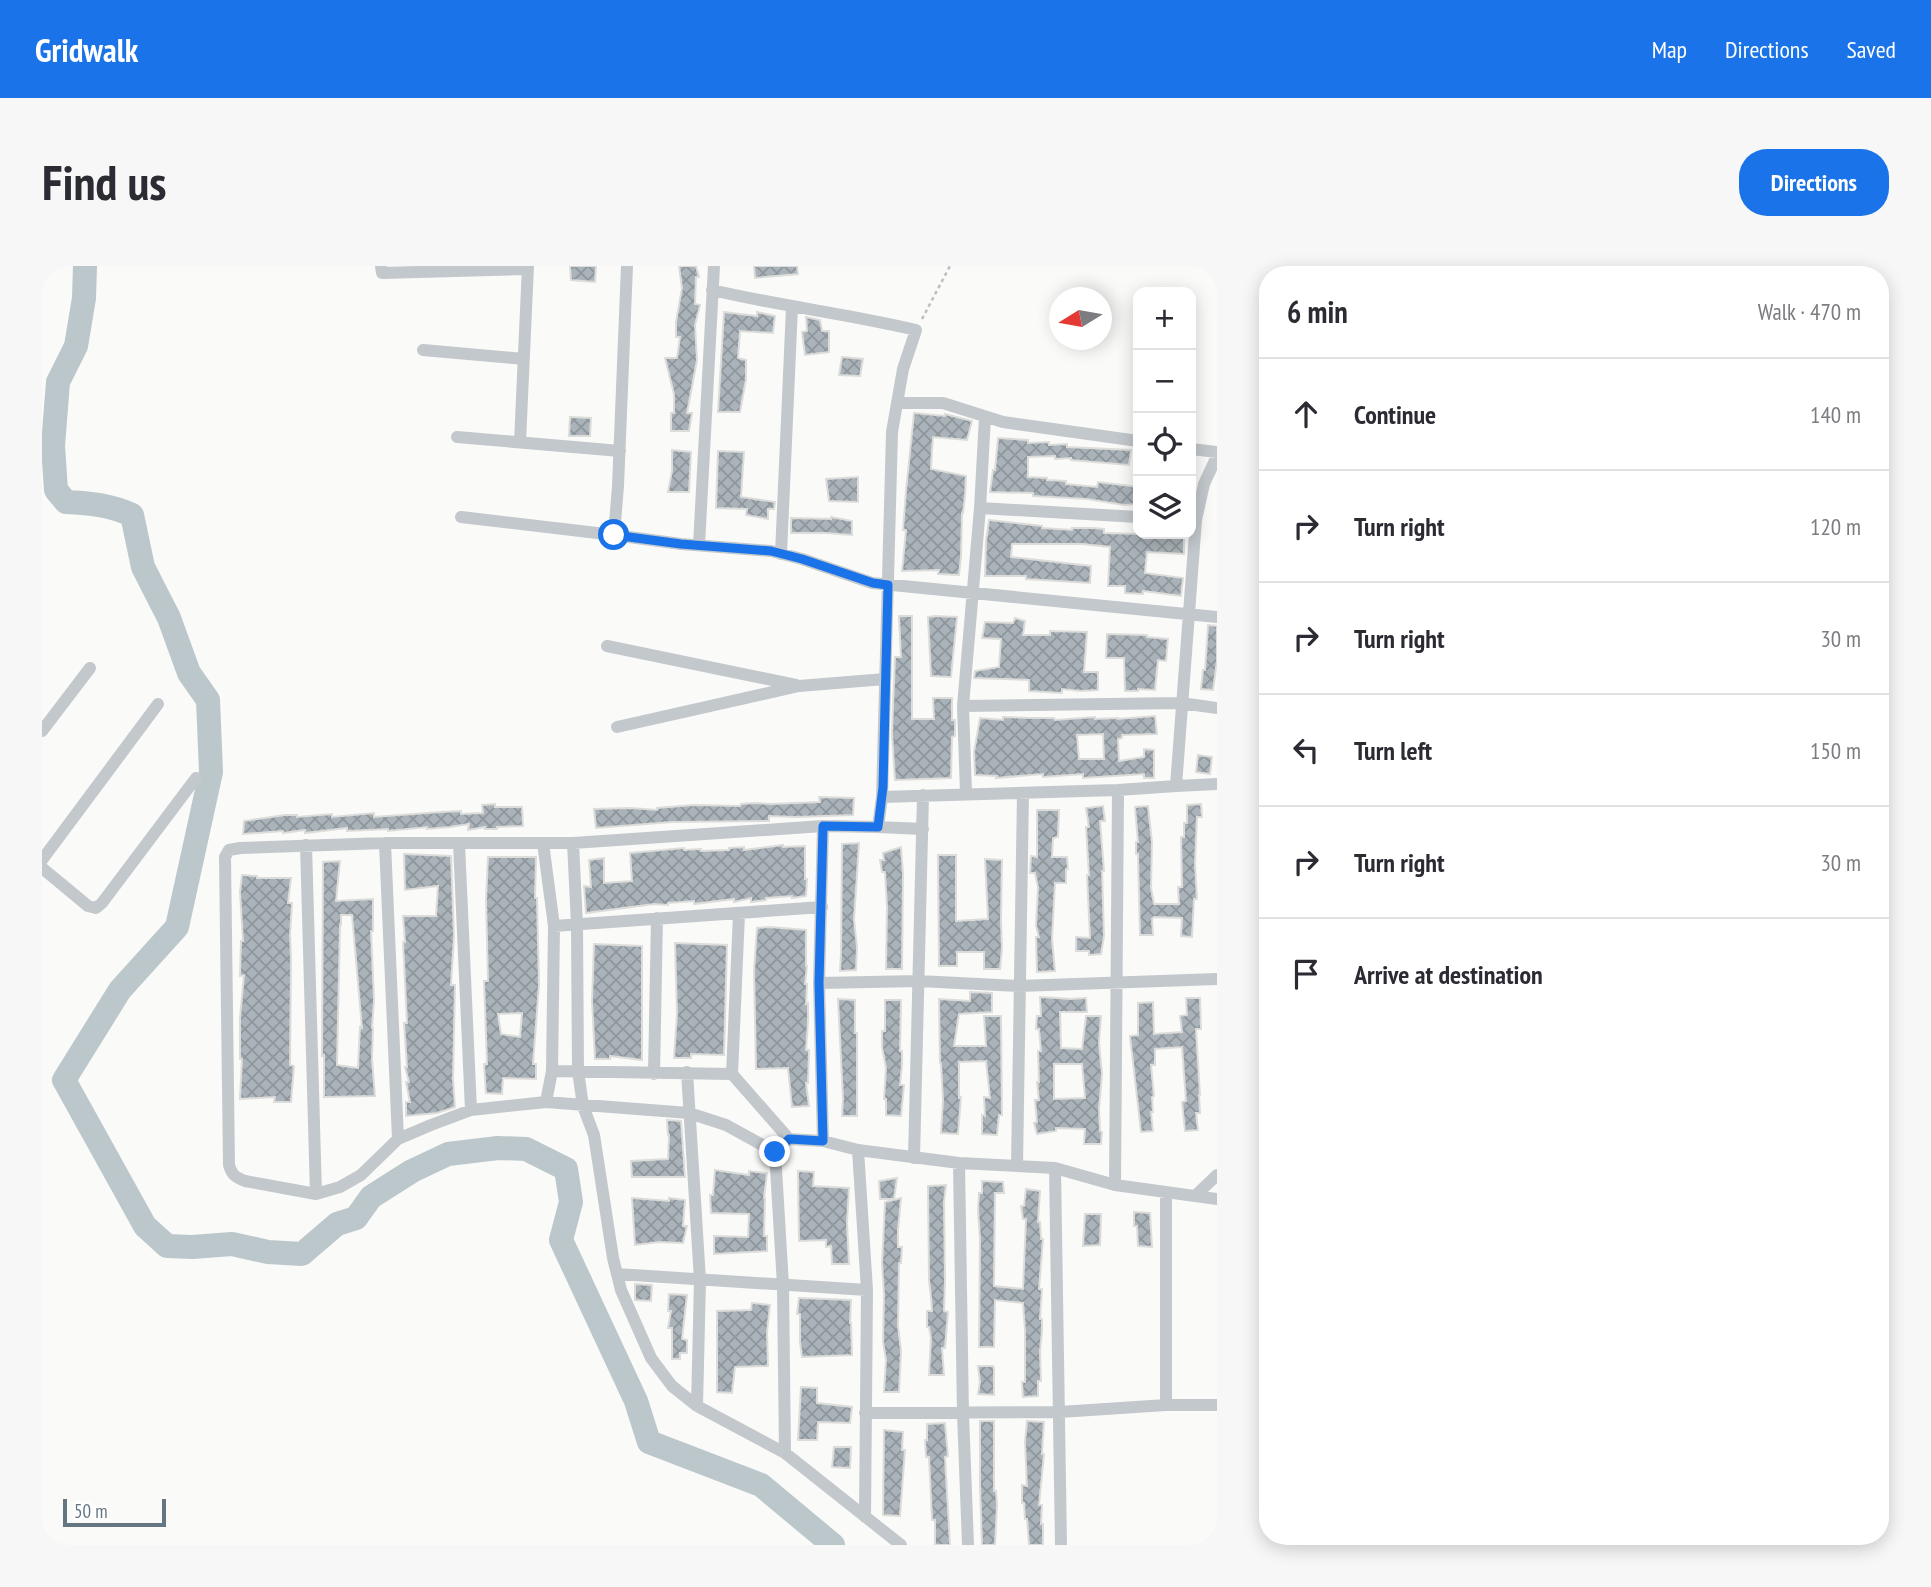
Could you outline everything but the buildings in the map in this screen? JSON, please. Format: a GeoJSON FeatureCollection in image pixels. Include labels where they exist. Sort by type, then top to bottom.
{"type":"FeatureCollection","features":[{"type":"Feature","properties":{"kind":"street"},"geometry":{"type":"LineString","coordinates":[[381,266],[382,273],[528,268],[520,442]]}},
{"type":"Feature","properties":{"kind":"street"},"geometry":{"type":"LineString","coordinates":[[614,535],[628,266]]}},
{"type":"Feature","properties":{"kind":"street"},"geometry":{"type":"LineString","coordinates":[[699,545],[714,266]]}},
{"type":"Feature","properties":{"kind":"street"},"geometry":{"type":"LineString","coordinates":[[712,290],[916,330],[903,369],[892,432],[882,797],[878,827]]}},
{"type":"Feature","properties":{"kind":"street"},"geometry":{"type":"LineString","coordinates":[[781,554],[792,307]]}},
{"type":"Feature","properties":{"kind":"street"},"geometry":{"type":"LineString","coordinates":[[423,350],[524,359]]}},
{"type":"Feature","properties":{"kind":"street"},"geometry":{"type":"LineString","coordinates":[[898,403],[943,403],[971,410],[985,417],[1023,425],[1133,440]]}},
{"type":"Feature","properties":{"kind":"street"},"geometry":{"type":"LineString","coordinates":[[965,793],[964,706],[985,417]]}},
{"type":"Feature","properties":{"kind":"street"},"geometry":{"type":"LineString","coordinates":[[457,437],[620,452]]}},
{"type":"Feature","properties":{"kind":"street"},"geometry":{"type":"LineString","coordinates":[[1196,450],[1217,454],[1196,510]]}},
{"type":"Feature","properties":{"kind":"street"},"geometry":{"type":"LineString","coordinates":[[980,508],[1133,517]]}},
{"type":"Feature","properties":{"kind":"street"},"geometry":{"type":"LineString","coordinates":[[461,517],[641,540],[771,551],[873,583],[888,585],[1217,617]]}},
{"type":"Feature","properties":{"kind":"street"},"geometry":{"type":"LineString","coordinates":[[1176,786],[1192,539]]}},
{"type":"Feature","properties":{"kind":"street"},"geometry":{"type":"LineString","coordinates":[[607,646],[799,686]]}},
{"type":"Feature","properties":{"kind":"street"},"geometry":{"type":"LineString","coordinates":[[42,731],[89,668]]}},
{"type":"Feature","properties":{"kind":"street"},"geometry":{"type":"LineString","coordinates":[[617,727],[799,686],[885,679]]}},
{"type":"Feature","properties":{"kind":"street"},"geometry":{"type":"LineString","coordinates":[[964,706],[1181,703],[1217,708]]}},
{"type":"Feature","properties":{"kind":"street"},"geometry":{"type":"LineString","coordinates":[[42,860],[158,704]]}},
{"type":"Feature","properties":{"kind":"street"},"geometry":{"type":"LineString","coordinates":[[42,868],[88,906],[96,908],[196,778]]}},
{"type":"Feature","properties":{"kind":"street"},"geometry":{"type":"LineString","coordinates":[[882,797],[1118,790],[1217,784]]}},
{"type":"Feature","properties":{"kind":"street"},"geometry":{"type":"LineString","coordinates":[[1115,1185],[1118,790]]}},
{"type":"Feature","properties":{"kind":"street"},"geometry":{"type":"LineString","coordinates":[[1017,1165],[1023,793]]}},
{"type":"Feature","properties":{"kind":"street"},"geometry":{"type":"LineString","coordinates":[[914,1158],[923,795]]}},
{"type":"Feature","properties":{"kind":"street"},"geometry":{"type":"LineString","coordinates":[[775,1152],[726,1125],[689,1113],[546,1102],[471,1110],[430,1125],[398,1139],[361,1175],[340,1187],[316,1194],[245,1181],[233,1176],[229,1165],[225,857],[229,850],[240,848],[306,845],[573,843],[823,826],[923,830]]}},
{"type":"Feature","properties":{"kind":"street"},"geometry":{"type":"LineString","coordinates":[[823,826],[819,983],[823,1141]]}},
{"type":"Feature","properties":{"kind":"street"},"geometry":{"type":"LineString","coordinates":[[385,843],[398,1139]]}},
{"type":"Feature","properties":{"kind":"street"},"geometry":{"type":"LineString","coordinates":[[543,843],[554,926],[552,1071],[546,1102]]}},
{"type":"Feature","properties":{"kind":"street"},"geometry":{"type":"LineString","coordinates":[[573,843],[577,925],[578,1071],[583,1106],[594,1135],[613,1258],[621,1290],[651,1358],[671,1386],[697,1406],[785,1453],[901,1545]]}},
{"type":"Feature","properties":{"kind":"street"},"geometry":{"type":"LineString","coordinates":[[459,844],[471,1110]]}},
{"type":"Feature","properties":{"kind":"street"},"geometry":{"type":"LineString","coordinates":[[306,845],[316,1194]]}},
{"type":"Feature","properties":{"kind":"street"},"geometry":{"type":"LineString","coordinates":[[554,926],[822,908]]}},
{"type":"Feature","properties":{"kind":"street"},"geometry":{"type":"LineString","coordinates":[[739,914],[732,1074],[789,1139],[823,1141],[858,1150],[959,1163],[1055,1168],[1115,1185],[1217,1199]]}},
{"type":"Feature","properties":{"kind":"street"},"geometry":{"type":"LineString","coordinates":[[654,1074],[657,918]]}},
{"type":"Feature","properties":{"kind":"street"},"geometry":{"type":"LineString","coordinates":[[819,983],[919,981],[1019,985],[1217,979]]}},
{"type":"Feature","properties":{"kind":"street"},"geometry":{"type":"LineString","coordinates":[[552,1071],[732,1074]]}},
{"type":"Feature","properties":{"kind":"street"},"geometry":{"type":"LineString","coordinates":[[687,1072],[700,1280],[697,1406]]}},
{"type":"Feature","properties":{"kind":"street"},"geometry":{"type":"LineString","coordinates":[[775,1152],[789,1139]]}},
{"type":"Feature","properties":{"kind":"street"},"geometry":{"type":"LineString","coordinates":[[858,1150],[867,1290],[865,1517]]}},
{"type":"Feature","properties":{"kind":"street"},"geometry":{"type":"LineString","coordinates":[[775,1152],[783,1285],[785,1453]]}},
{"type":"Feature","properties":{"kind":"street"},"geometry":{"type":"LineString","coordinates":[[959,1163],[968,1545]]}},
{"type":"Feature","properties":{"kind":"street"},"geometry":{"type":"LineString","coordinates":[[1055,1168],[1061,1545]]}},
{"type":"Feature","properties":{"kind":"street"},"geometry":{"type":"LineString","coordinates":[[1195,1196],[1217,1175]]}},
{"type":"Feature","properties":{"kind":"street"},"geometry":{"type":"LineString","coordinates":[[1166,1192],[1166,1405]]}},
{"type":"Feature","properties":{"kind":"street"},"geometry":{"type":"LineString","coordinates":[[617,1275],[867,1290]]}},
{"type":"Feature","properties":{"kind":"street"},"geometry":{"type":"LineString","coordinates":[[865,1413],[1059,1412],[1166,1405],[1217,1405]]}},
{"type":"Feature","properties":{"kind":"path"},"geometry":{"type":"LineString","coordinates":[[916,330],[950,266]]}},
{"type":"Feature","properties":{"kind":"waterway"},"geometry":{"type":"LineString","coordinates":[[85,266],[84,298],[76,346],[58,382],[53,446],[56,490],[66,502],[100,505],[132,515],[143,567],[169,618],[189,673],[208,700],[211,772],[177,927],[120,990],[64,1080],[145,1226],[167,1246],[232,1244],[268,1252],[302,1254],[337,1224],[356,1218],[371,1197],[412,1171],[448,1154],[498,1148],[526,1149],[566,1169],[571,1202],[561,1240],[636,1401],[649,1442],[761,1485],[833,1545]]}},
{"type":"Feature","properties":{"kind":"route"},"geometry":{"type":"LineString","coordinates":[[614,535],[641,540],[771,551],[873,583],[888,585],[883,787],[878,827],[823,826],[819,983],[823,1141],[789,1139],[775,1152]]}}]}
